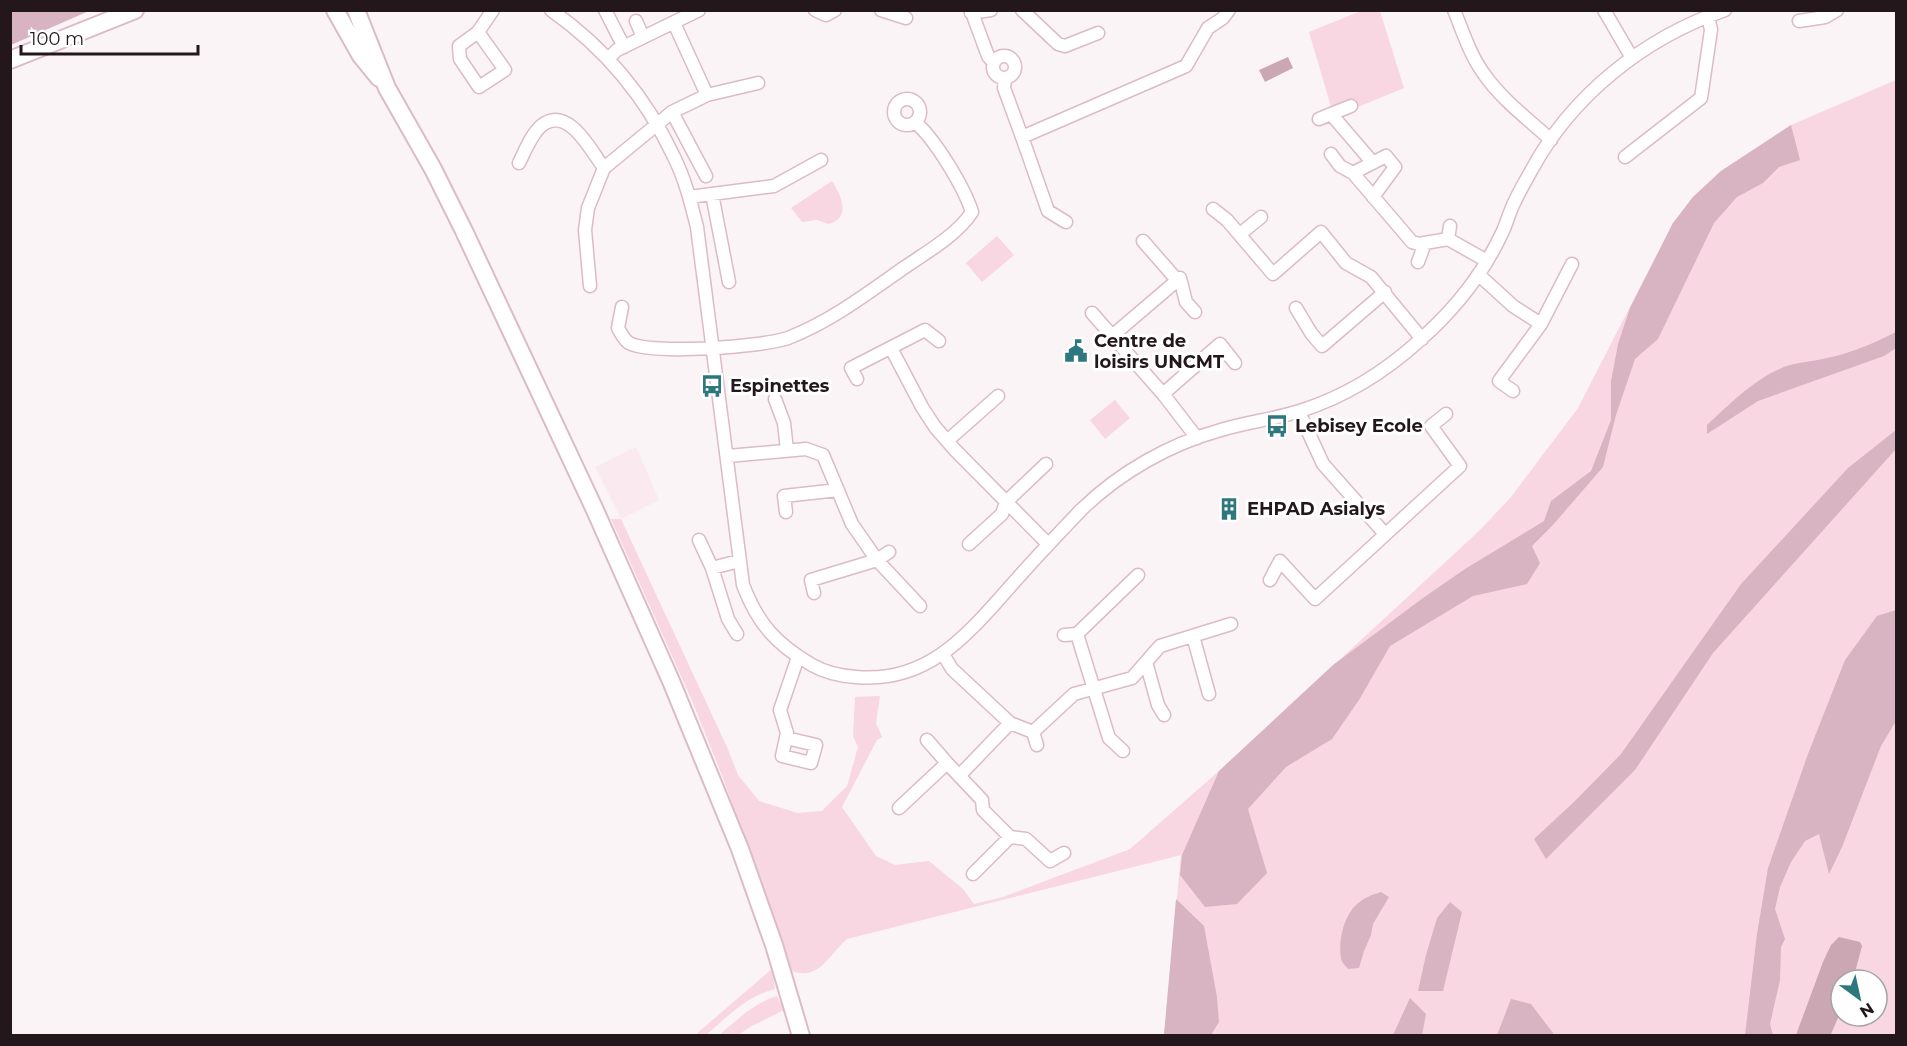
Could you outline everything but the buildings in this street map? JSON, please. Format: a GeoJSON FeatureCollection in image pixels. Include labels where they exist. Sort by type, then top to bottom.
{"type":"FeatureCollection","features":[{"type":"Feature","properties":{"kind":"main road"},"geometry":{"type":"LineString","coordinates":[[10,60],[135,10]]}},
{"type":"Feature","properties":{"kind":"main road"},"geometry":{"type":"LineString","coordinates":[[335,10],[361,56],[387,88]]}},
{"type":"Feature","properties":{"kind":"main road"},"geometry":{"type":"LineString","coordinates":[[356,10],[387,88],[433,169],[464,231],[594,508],[671,681],[740,849],[774,945],[801,1035]]}},
{"type":"Feature","properties":{"kind":"street"},"geometry":{"type":"LineString","coordinates":[[478,32],[493,10]]}},
{"type":"Feature","properties":{"kind":"street"},"geometry":{"type":"LineString","coordinates":[[551,10],[609,58],[639,95],[675,158],[689,197],[697,227],[728,456],[739,561],[743,585],[750,605],[771,636],[798,657],[818,669],[841,676],[872,679],[908,672],[943,654],[962,638],[1085,505],[1122,476],[1157,455],[1197,438],[1219,430],[1299,412],[1329,400],[1378,373],[1422,339],[1452,309],[1479,275],[1503,233],[1514,204],[1551,140],[1588,96],[1632,58],[1670,33],[1725,10]]}},
{"type":"Feature","properties":{"kind":"street"},"geometry":{"type":"LineString","coordinates":[[605,10],[624,47]]}},
{"type":"Feature","properties":{"kind":"street"},"geometry":{"type":"LineString","coordinates":[[609,58],[624,47],[699,10]]}},
{"type":"Feature","properties":{"kind":"street"},"geometry":{"type":"LineString","coordinates":[[815,10],[826,15],[835,10]]}},
{"type":"Feature","properties":{"kind":"street"},"geometry":{"type":"LineString","coordinates":[[881,10],[906,18]]}},
{"type":"Feature","properties":{"kind":"street"},"geometry":{"type":"LineString","coordinates":[[991,10],[971,12],[988,56],[994,63],[994,73],[1005,79]]}},
{"type":"Feature","properties":{"kind":"street"},"geometry":{"type":"LineString","coordinates":[[1022,10],[1058,44],[1065,45],[1098,33]]}},
{"type":"Feature","properties":{"kind":"street"},"geometry":{"type":"LineString","coordinates":[[1022,137],[1186,66],[1209,28],[1223,18],[1229,10]]}},
{"type":"Feature","properties":{"kind":"street"},"geometry":{"type":"LineString","coordinates":[[1454,10],[1467,45],[1497,92],[1551,140]]}},
{"type":"Feature","properties":{"kind":"street"},"geometry":{"type":"LineString","coordinates":[[1604,10],[1632,58]]}},
{"type":"Feature","properties":{"kind":"street"},"geometry":{"type":"LineString","coordinates":[[1799,21],[1825,17],[1837,10]]}},
{"type":"Feature","properties":{"kind":"street"},"geometry":{"type":"LineString","coordinates":[[1625,157],[1701,98],[1711,30],[1708,16]]}},
{"type":"Feature","properties":{"kind":"street"},"geometry":{"type":"LineString","coordinates":[[636,21],[643,38]]}},
{"type":"Feature","properties":{"kind":"street"},"geometry":{"type":"LineString","coordinates":[[674,22],[707,95]]}},
{"type":"Feature","properties":{"kind":"street"},"geometry":{"type":"LineString","coordinates":[[994,63],[1002,56],[1009,57],[1014,62],[1013,73],[1005,79],[1004,88],[1048,211],[1066,222]]}},
{"type":"Feature","properties":{"kind":"street"},"geometry":{"type":"LineString","coordinates":[[590,286],[585,230],[588,208],[604,168],[672,112],[707,95],[758,82]]}},
{"type":"Feature","properties":{"kind":"street"},"geometry":{"type":"LineString","coordinates":[[1351,106],[1324,116],[1373,163]]}},
{"type":"Feature","properties":{"kind":"street"},"geometry":{"type":"LineString","coordinates":[[672,112],[706,176]]}},
{"type":"Feature","properties":{"kind":"street"},"geometry":{"type":"LineString","coordinates":[[519,163],[542,126],[564,121],[573,125],[604,168]]}},
{"type":"Feature","properties":{"kind":"street"},"geometry":{"type":"LineString","coordinates":[[622,307],[618,328],[627,342],[641,346],[697,349],[784,339],[846,308],[931,249],[966,222],[972,212],[938,149],[925,130],[915,122]]}},
{"type":"Feature","properties":{"kind":"street"},"geometry":{"type":"LineString","coordinates":[[1330,154],[1340,166],[1353,173],[1412,242],[1425,243],[1448,239],[1487,261]]}},
{"type":"Feature","properties":{"kind":"street"},"geometry":{"type":"LineString","coordinates":[[1353,173],[1386,156],[1395,167],[1373,197]]}},
{"type":"Feature","properties":{"kind":"street"},"geometry":{"type":"LineString","coordinates":[[689,197],[774,186],[820,160]]}},
{"type":"Feature","properties":{"kind":"street"},"geometry":{"type":"LineString","coordinates":[[712,194],[729,282]]}},
{"type":"Feature","properties":{"kind":"street"},"geometry":{"type":"LineString","coordinates":[[1213,209],[1240,234],[1273,274],[1321,232],[1346,263],[1371,277],[1422,339]]}},
{"type":"Feature","properties":{"kind":"street"},"geometry":{"type":"LineString","coordinates":[[1240,234],[1261,217]]}},
{"type":"Feature","properties":{"kind":"street"},"geometry":{"type":"LineString","coordinates":[[1448,239],[1450,226]]}},
{"type":"Feature","properties":{"kind":"street"},"geometry":{"type":"LineString","coordinates":[[1143,241],[1177,280],[1180,278],[1186,302],[1196,312]]}},
{"type":"Feature","properties":{"kind":"street"},"geometry":{"type":"LineString","coordinates":[[1418,262],[1425,243]]}},
{"type":"Feature","properties":{"kind":"street"},"geometry":{"type":"LineString","coordinates":[[1513,391],[1499,381],[1541,324],[1572,264]]}},
{"type":"Feature","properties":{"kind":"street"},"geometry":{"type":"LineString","coordinates":[[1479,275],[1513,306],[1541,324]]}},
{"type":"Feature","properties":{"kind":"street"},"geometry":{"type":"LineString","coordinates":[[1112,336],[1177,280]]}},
{"type":"Feature","properties":{"kind":"street"},"geometry":{"type":"LineString","coordinates":[[1296,308],[1322,346],[1385,292]]}},
{"type":"Feature","properties":{"kind":"street"},"geometry":{"type":"LineString","coordinates":[[1092,313],[1163,394],[1197,438]]}},
{"type":"Feature","properties":{"kind":"street"},"geometry":{"type":"LineString","coordinates":[[857,379],[851,368],[925,330],[939,341]]}},
{"type":"Feature","properties":{"kind":"street"},"geometry":{"type":"LineString","coordinates":[[1163,394],[1220,344],[1235,363]]}},
{"type":"Feature","properties":{"kind":"street"},"geometry":{"type":"LineString","coordinates":[[891,348],[922,407],[947,441],[1048,544]]}},
{"type":"Feature","properties":{"kind":"street"},"geometry":{"type":"LineString","coordinates":[[947,441],[998,396]]}},
{"type":"Feature","properties":{"kind":"street"},"geometry":{"type":"LineString","coordinates":[[775,399],[784,423],[787,450]]}},
{"type":"Feature","properties":{"kind":"street"},"geometry":{"type":"LineString","coordinates":[[1299,412],[1323,464],[1385,534]]}},
{"type":"Feature","properties":{"kind":"street"},"geometry":{"type":"LineString","coordinates":[[1270,580],[1280,561],[1315,599],[1460,466],[1431,426],[1446,414]]}},
{"type":"Feature","properties":{"kind":"street"},"geometry":{"type":"LineString","coordinates":[[728,456],[806,449],[823,455],[852,524],[877,560],[920,606]]}},
{"type":"Feature","properties":{"kind":"street"},"geometry":{"type":"LineString","coordinates":[[969,544],[1002,514],[1006,502],[1047,464]]}},
{"type":"Feature","properties":{"kind":"street"},"geometry":{"type":"LineString","coordinates":[[786,512],[784,496],[838,489]]}},
{"type":"Feature","properties":{"kind":"street"},"geometry":{"type":"LineString","coordinates":[[699,540],[712,568],[728,619],[737,634]]}},
{"type":"Feature","properties":{"kind":"street"},"geometry":{"type":"LineString","coordinates":[[814,593],[811,580],[877,560],[889,552]]}},
{"type":"Feature","properties":{"kind":"street"},"geometry":{"type":"LineString","coordinates":[[712,568],[739,561]]}},
{"type":"Feature","properties":{"kind":"street"},"geometry":{"type":"LineString","coordinates":[[1064,635],[1077,634],[1138,575]]}},
{"type":"Feature","properties":{"kind":"street"},"geometry":{"type":"LineString","coordinates":[[1033,732],[1074,694],[1132,678],[1160,646],[1231,624]]}},
{"type":"Feature","properties":{"kind":"street"},"geometry":{"type":"LineString","coordinates":[[1077,634],[1109,738],[1123,751]]}},
{"type":"Feature","properties":{"kind":"street"},"geometry":{"type":"LineString","coordinates":[[1193,636],[1209,694]]}},
{"type":"Feature","properties":{"kind":"street"},"geometry":{"type":"LineString","coordinates":[[943,654],[952,669],[1010,723],[1033,732]]}},
{"type":"Feature","properties":{"kind":"street"},"geometry":{"type":"LineString","coordinates":[[786,738],[787,733],[780,710],[798,657]]}},
{"type":"Feature","properties":{"kind":"street"},"geometry":{"type":"LineString","coordinates":[[1146,662],[1158,705],[1164,715]]}},
{"type":"Feature","properties":{"kind":"street"},"geometry":{"type":"LineString","coordinates":[[959,776],[1010,723]]}},
{"type":"Feature","properties":{"kind":"street"},"geometry":{"type":"LineString","coordinates":[[1033,732],[1037,745]]}},
{"type":"Feature","properties":{"kind":"street"},"geometry":{"type":"LineString","coordinates":[[927,740],[982,800],[983,810],[1010,837],[1026,839],[1050,861],[1064,853]]}},
{"type":"Feature","properties":{"kind":"street"},"geometry":{"type":"LineString","coordinates":[[899,808],[947,763]]}},
{"type":"Feature","properties":{"kind":"street"},"geometry":{"type":"LineString","coordinates":[[973,874],[1010,837]]}},
{"type":"Feature","properties":{"kind":"shaded area"},"geometry":{"type":"Polygon","coordinates":[[[11,10],[89,10],[89,11],[11,45],[11,10]]]}},
{"type":"Feature","properties":{"kind":"shaded area"},"geometry":{"type":"Polygon","coordinates":[[[1361,11],[1380,11],[1404,88],[1334,117],[1309,32],[1361,11]]]}},
{"type":"Feature","properties":{"kind":"shaded area"},"geometry":{"type":"Polygon","coordinates":[[[1288,57],[1293,68],[1265,82],[1259,70],[1288,57]]]}},
{"type":"Feature","properties":{"kind":"shaded area"},"geometry":{"type":"Polygon","coordinates":[[[1896,80],[1896,1035],[1164,1035],[1181,855],[847,939],[817,969],[802,973],[792,971],[723,778],[693,703],[611,519],[621,519],[738,775],[759,801],[798,813],[822,811],[847,786],[858,747],[853,736],[855,697],[880,696],[876,723],[882,737],[877,740],[842,807],[876,856],[895,865],[929,861],[963,889],[974,904],[1003,897],[1130,849],[1219,771],[1479,531],[1511,497],[1578,408],[1673,223],[1693,197],[1721,171],[1791,125],[1896,80]]]}},
{"type":"Feature","properties":{"kind":"shaded area"},"geometry":{"type":"Polygon","coordinates":[[[1791,125],[1800,160],[1779,167],[1763,183],[1737,197],[1714,223],[1658,339],[1635,359],[1616,415],[1603,467],[1532,546],[1540,563],[1527,584],[1473,596],[1390,646],[1359,700],[1332,739],[1286,767],[1248,809],[1267,873],[1237,904],[1205,907],[1180,875],[1182,855],[1219,771],[1333,665],[1465,569],[1544,521],[1551,501],[1591,471],[1611,420],[1611,381],[1618,344],[1630,308],[1673,223],[1693,197],[1721,171],[1791,125]]]}},
{"type":"Feature","properties":{"kind":"shaded area"},"geometry":{"type":"Polygon","coordinates":[[[832,181],[841,199],[840,217],[828,224],[817,220],[802,222],[791,208],[832,181]]]}},
{"type":"Feature","properties":{"kind":"shaded area"},"geometry":{"type":"Polygon","coordinates":[[[997,236],[1014,255],[982,282],[966,263],[997,236]]]}},
{"type":"Feature","properties":{"kind":"shaded area"},"geometry":{"type":"Polygon","coordinates":[[[1896,332],[1896,348],[1884,356],[1758,401],[1707,434],[1707,425],[1746,390],[1778,370],[1790,365],[1836,356],[1871,344],[1896,332]]]}},
{"type":"Feature","properties":{"kind":"shaded area"},"geometry":{"type":"Polygon","coordinates":[[[1115,400],[1130,418],[1105,439],[1090,420],[1115,400]]]}},
{"type":"Feature","properties":{"kind":"shaded area"},"geometry":{"type":"Polygon","coordinates":[[[1896,430],[1896,449],[1713,653],[1635,770],[1546,859],[1534,839],[1621,754],[1741,584],[1848,468],[1896,430]]]}},
{"type":"Feature","properties":{"kind":"shaded area"},"geometry":{"type":"Polygon","coordinates":[[[636,447],[659,500],[621,519],[595,467],[636,447]]]}},
{"type":"Feature","properties":{"kind":"shaded area"},"geometry":{"type":"Polygon","coordinates":[[[1896,610],[1896,721],[1881,746],[1842,847],[1829,874],[1819,834],[1805,841],[1791,862],[1780,887],[1775,909],[1785,939],[1781,947],[1780,980],[1770,1024],[1773,1035],[1745,1035],[1757,934],[1768,868],[1808,754],[1845,660],[1877,616],[1896,610]]]}},
{"type":"Feature","properties":{"kind":"shaded area"},"geometry":{"type":"Polygon","coordinates":[[[1381,892],[1389,897],[1373,924],[1359,968],[1348,969],[1342,961],[1340,951],[1345,922],[1359,903],[1381,892]]]}},
{"type":"Feature","properties":{"kind":"shaded area"},"geometry":{"type":"Polygon","coordinates":[[[1176,899],[1204,926],[1217,997],[1219,1022],[1211,1035],[1164,1035],[1176,899]]]}},
{"type":"Feature","properties":{"kind":"shaded area"},"geometry":{"type":"Polygon","coordinates":[[[1450,902],[1462,912],[1443,991],[1418,991],[1437,918],[1450,902]]]}},
{"type":"Feature","properties":{"kind":"shaded area"},"geometry":{"type":"Polygon","coordinates":[[[1839,937],[1860,942],[1862,946],[1856,968],[1829,968],[1829,1028],[1834,1028],[1831,1034],[1796,1035],[1823,962],[1831,945],[1839,937]]]}},
{"type":"Feature","properties":{"kind":"shaded area"},"geometry":{"type":"Polygon","coordinates":[[[772,969],[775,989],[746,1002],[706,1035],[695,1035],[772,969]]]}},
{"type":"Feature","properties":{"kind":"shaded area"},"geometry":{"type":"Polygon","coordinates":[[[777,996],[784,1010],[738,1035],[719,1035],[753,1007],[777,996]]]}},
{"type":"Feature","properties":{"kind":"shaded area"},"geometry":{"type":"Polygon","coordinates":[[[1410,998],[1426,1014],[1422,1035],[1393,1035],[1410,998]]]}},
{"type":"Feature","properties":{"kind":"shaded area"},"geometry":{"type":"Polygon","coordinates":[[[1511,999],[1531,1004],[1553,1035],[1497,1035],[1511,999]]]}},
{"type":"Feature","properties":{"kind":"place","name":"Centre de loisirs UNCMT"},"geometry":{"type":"Point","coordinates":[1076,351]}},
{"type":"Feature","properties":{"kind":"place","name":"Espinettes"},"geometry":{"type":"Point","coordinates":[712,386]}},
{"type":"Feature","properties":{"kind":"place","name":"Lebisey Ecole"},"geometry":{"type":"Point","coordinates":[1277,426]}},
{"type":"Feature","properties":{"kind":"place","name":"EHPAD Asialys"},"geometry":{"type":"Point","coordinates":[1229,509]}}]}
